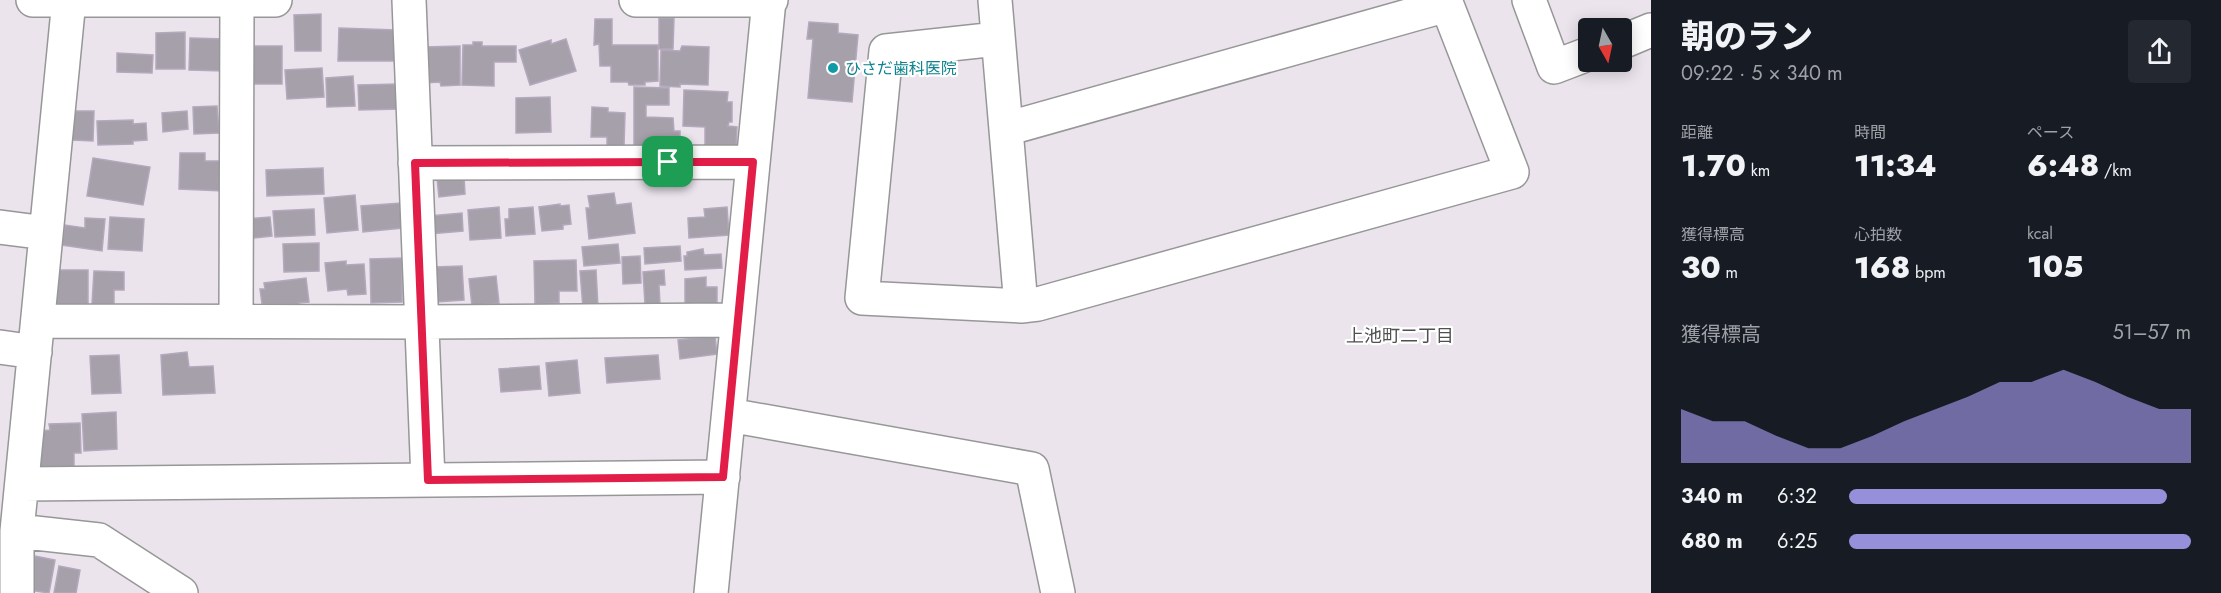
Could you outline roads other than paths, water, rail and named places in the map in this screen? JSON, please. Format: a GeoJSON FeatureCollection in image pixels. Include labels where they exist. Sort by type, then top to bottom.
{"type":"FeatureCollection","features":[{"type":"Feature","properties":{"kind":"street"},"geometry":{"type":"LineString","coordinates":[[33,0],[275,0]]}},
{"type":"Feature","properties":{"kind":"street"},"geometry":{"type":"LineString","coordinates":[[236,321],[237,0]]}},
{"type":"Feature","properties":{"kind":"street"},"geometry":{"type":"LineString","coordinates":[[409,0],[428,480]]}},
{"type":"Feature","properties":{"kind":"street"},"geometry":{"type":"LineString","coordinates":[[636,0],[770,0],[711,593]]}},
{"type":"Feature","properties":{"kind":"street"},"geometry":{"type":"LineString","coordinates":[[995,0],[1021,306]]}},
{"type":"Feature","properties":{"kind":"street"},"geometry":{"type":"LineString","coordinates":[[1529,0],[1554,67],[1578,58]]}},
{"type":"Feature","properties":{"kind":"street"},"geometry":{"type":"LineString","coordinates":[[16,593],[15,474],[36,336],[69,1]]}},
{"type":"Feature","properties":{"kind":"street"},"geometry":{"type":"LineString","coordinates":[[997,39],[886,51],[862,298],[1021,306],[1038,303],[1512,172],[1446,2],[1006,129]]}},
{"type":"Feature","properties":{"kind":"street"},"geometry":{"type":"LineString","coordinates":[[1632,38],[1651,30]]}},
{"type":"Feature","properties":{"kind":"street"},"geometry":{"type":"LineString","coordinates":[[415,163],[753,162]]}},
{"type":"Feature","properties":{"kind":"street"},"geometry":{"type":"LineString","coordinates":[[0,227],[46,233]]}},
{"type":"Feature","properties":{"kind":"street"},"geometry":{"type":"LineString","coordinates":[[0,347],[36,336],[236,321],[737,320]]}},
{"type":"Feature","properties":{"kind":"street"},"geometry":{"type":"LineString","coordinates":[[729,415],[1032,469],[1058,593]]}},
{"type":"Feature","properties":{"kind":"street"},"geometry":{"type":"LineString","coordinates":[[15,474],[428,480],[723,477]]}},
{"type":"Feature","properties":{"kind":"street"},"geometry":{"type":"LineString","coordinates":[[17,531],[99,540],[181,593]]}},
{"type":"Feature","properties":{"kind":"place","name":"ひさだ歯科医院"},"geometry":{"type":"Point","coordinates":[833,68]}},
{"type":"Feature","properties":{"kind":"district","name":"上池町二丁目"},"geometry":{"type":"Point","coordinates":[1400,336]}}]}
